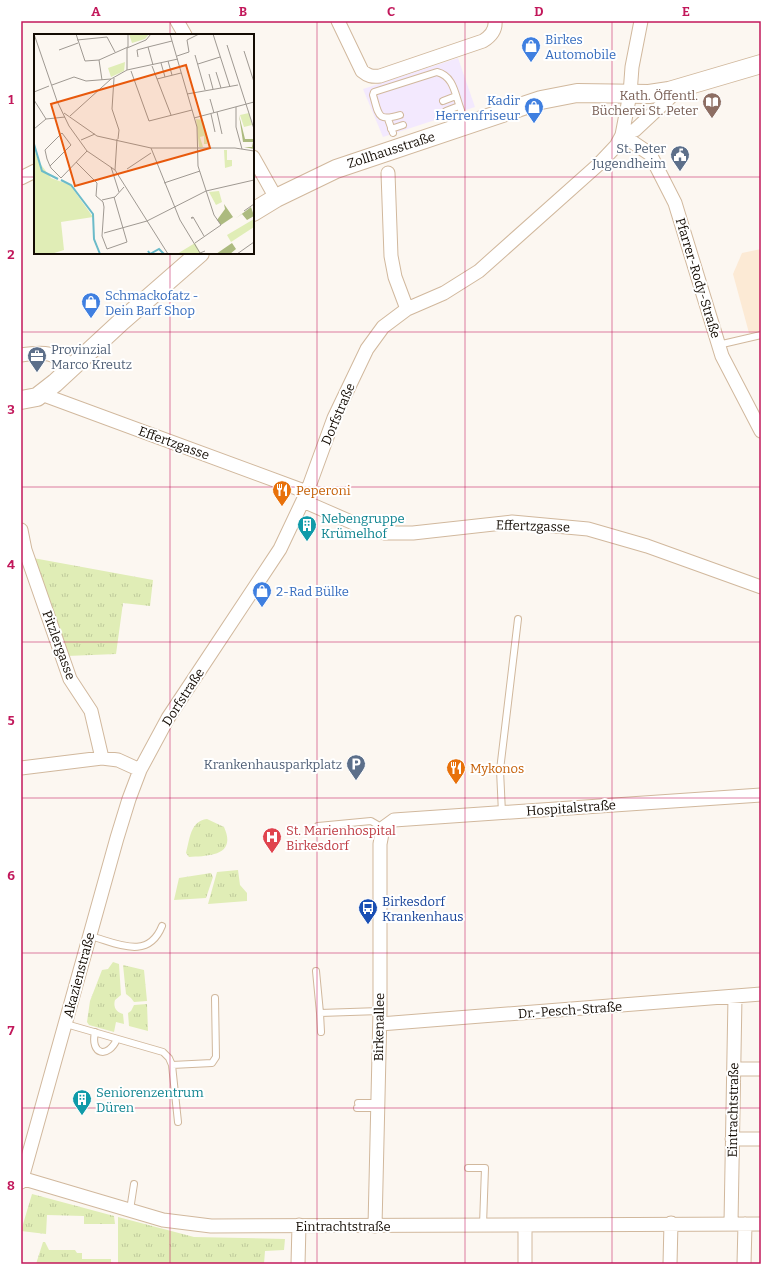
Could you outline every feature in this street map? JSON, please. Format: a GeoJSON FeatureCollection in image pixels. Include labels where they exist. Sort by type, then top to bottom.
{"type":"FeatureCollection","features":[{"type":"Feature","properties":{"kind":"street"},"geometry":{"type":"LineString","coordinates":[[177,21],[184,34]]}},
{"type":"Feature","properties":{"kind":"street"},"geometry":{"type":"LineString","coordinates":[[338,21],[362,71],[366,75],[373,77],[380,76],[483,41],[492,33],[495,27],[494,21]]}},
{"type":"Feature","properties":{"kind":"street","name":"Dorfstraße"},"geometry":{"type":"LineString","coordinates":[[140,770],[168,718],[280,549],[305,497],[334,418],[366,349],[383,327],[407,309],[444,293],[479,271],[599,164],[616,146],[622,135],[641,21]]}},
{"type":"Feature","properties":{"kind":"street","name":"Zollhausstraße"},"geometry":{"type":"LineString","coordinates":[[254,211],[276,198],[336,168],[541,100],[577,93],[648,94],[680,89],[761,64]]}},
{"type":"Feature","properties":{"kind":"street","name":"Dorfstraße"},"geometry":{"type":"LineString","coordinates":[[622,135],[635,130],[680,89]]}},
{"type":"Feature","properties":{"kind":"street","name":"Pfarrer-Rody-Straße"},"geometry":{"type":"LineString","coordinates":[[622,135],[650,154],[675,203],[718,345],[729,373],[761,431]]}},
{"type":"Feature","properties":{"kind":"street"},"geometry":{"type":"LineString","coordinates":[[254,159],[276,198]]}},
{"type":"Feature","properties":{"kind":"street"},"geometry":{"type":"LineString","coordinates":[[21,178],[34,172]]}},
{"type":"Feature","properties":{"kind":"street"},"geometry":{"type":"LineString","coordinates":[[388,173],[391,256],[395,277],[407,309]]}},
{"type":"Feature","properties":{"kind":"street"},"geometry":{"type":"LineString","coordinates":[[21,400],[41,394],[199,254]]}},
{"type":"Feature","properties":{"kind":"street"},"geometry":{"type":"LineString","coordinates":[[21,355],[47,353],[57,356],[74,366]]}},
{"type":"Feature","properties":{"kind":"street","name":"Effertzgasse"},"geometry":{"type":"LineString","coordinates":[[41,394],[305,497],[363,527],[385,533],[413,532],[512,522],[588,529],[647,546],[761,588]]}},
{"type":"Feature","properties":{"kind":"street","name":"Pitzlergasse"},"geometry":{"type":"LineString","coordinates":[[21,530],[25,550],[70,679],[91,711],[102,758]]}},
{"type":"Feature","properties":{"kind":"street"},"geometry":{"type":"LineString","coordinates":[[21,768],[102,758],[118,760],[140,770]]}},
{"type":"Feature","properties":{"kind":"street","name":"Akazienstraße"},"geometry":{"type":"LineString","coordinates":[[21,1180],[127,805],[140,770]]}},
{"type":"Feature","properties":{"kind":"street","name":"Hospitalstraße"},"geometry":{"type":"LineString","coordinates":[[383,828],[394,820],[761,795]]}},
{"type":"Feature","properties":{"kind":"street","name":"Birkenallee"},"geometry":{"type":"LineString","coordinates":[[375,1226],[380,1018],[380,844],[383,828]]}},
{"type":"Feature","properties":{"kind":"street","name":"Dr.-Pesch-Straße"},"geometry":{"type":"LineString","coordinates":[[380,1018],[735,997],[761,994]]}},
{"type":"Feature","properties":{"kind":"street","name":"Eintrachtstraße"},"geometry":{"type":"LineString","coordinates":[[731,1223],[735,997]]}},
{"type":"Feature","properties":{"kind":"street"},"geometry":{"type":"LineString","coordinates":[[734,1069],[761,1069]]}},
{"type":"Feature","properties":{"kind":"street"},"geometry":{"type":"LineString","coordinates":[[732,1139],[761,1139]]}},
{"type":"Feature","properties":{"kind":"street","name":"Eintrachtstraße"},"geometry":{"type":"LineString","coordinates":[[21,1180],[163,1220],[211,1226],[671,1223],[761,1224]]}},
{"type":"Feature","properties":{"kind":"street"},"geometry":{"type":"LineString","coordinates":[[670,1264],[671,1223]]}},
{"type":"Feature","properties":{"kind":"street"},"geometry":{"type":"LineString","coordinates":[[744,1264],[745,1224]]}},
{"type":"Feature","properties":{"kind":"street"},"geometry":{"type":"LineString","coordinates":[[298,1264],[299,1225]]}},
{"type":"Feature","properties":{"kind":"street"},"geometry":{"type":"LineString","coordinates":[[525,1225],[525,1264]]}},
{"type":"Feature","properties":{"kind":"lane"},"geometry":{"type":"LineString","coordinates":[[397,108],[399,115],[388,119],[383,118],[379,115],[373,95],[374,92],[391,90],[437,72],[450,78],[460,108],[446,111]]}},
{"type":"Feature","properties":{"kind":"lane"},"geometry":{"type":"LineString","coordinates":[[443,101],[456,96]]}},
{"type":"Feature","properties":{"kind":"lane"},"geometry":{"type":"LineString","coordinates":[[388,119],[392,131],[403,125]]}},
{"type":"Feature","properties":{"kind":"lane"},"geometry":{"type":"LineString","coordinates":[[718,345],[761,335]]}},
{"type":"Feature","properties":{"kind":"lane"},"geometry":{"type":"LineString","coordinates":[[502,813],[500,770],[518,619]]}},
{"type":"Feature","properties":{"kind":"lane"},"geometry":{"type":"LineString","coordinates":[[318,826],[371,821],[383,828]]}},
{"type":"Feature","properties":{"kind":"lane"},"geometry":{"type":"LineString","coordinates":[[90,936],[139,948],[154,940],[162,926]]}},
{"type":"Feature","properties":{"kind":"lane"},"geometry":{"type":"LineString","coordinates":[[316,971],[321,1032]]}},
{"type":"Feature","properties":{"kind":"lane"},"geometry":{"type":"LineString","coordinates":[[172,1065],[212,1063],[216,1057],[215,998]]}},
{"type":"Feature","properties":{"kind":"lane"},"geometry":{"type":"LineString","coordinates":[[320,1013],[380,1018]]}},
{"type":"Feature","properties":{"kind":"lane"},"geometry":{"type":"LineString","coordinates":[[66,1024],[163,1052],[169,1058],[172,1065],[178,1122]]}},
{"type":"Feature","properties":{"kind":"lane"},"geometry":{"type":"LineString","coordinates":[[95,1032],[93,1043],[100,1051],[107,1052],[113,1048],[117,1039]]}},
{"type":"Feature","properties":{"kind":"lane"},"geometry":{"type":"LineString","coordinates":[[358,1105],[378,1106]]}},
{"type":"Feature","properties":{"kind":"lane"},"geometry":{"type":"LineString","coordinates":[[468,1168],[485,1168],[483,1225]]}},
{"type":"Feature","properties":{"kind":"lane"},"geometry":{"type":"LineString","coordinates":[[130,1210],[134,1184]]}},
{"type":"Feature","properties":{"kind":"shaded area"},"geometry":{"type":"Polygon","coordinates":[[[458,58],[475,107],[383,137],[363,89],[458,58]]]}},
{"type":"Feature","properties":{"kind":"shaded area"},"geometry":{"type":"Polygon","coordinates":[[[761,249],[761,331],[749,333],[733,274],[742,253],[761,249]]]}},
{"type":"Feature","properties":{"kind":"green space"},"geometry":{"type":"Polygon","coordinates":[[[33,558],[153,580],[150,606],[123,603],[116,654],[67,656],[33,558]]]}},
{"type":"Feature","properties":{"kind":"green space"},"geometry":{"type":"Polygon","coordinates":[[[207,819],[224,827],[227,837],[227,844],[224,849],[212,855],[189,857],[186,853],[194,827],[201,820],[207,819]]]}},
{"type":"Feature","properties":{"kind":"green space"},"geometry":{"type":"Polygon","coordinates":[[[238,870],[240,885],[247,893],[247,901],[208,904],[217,872],[238,870]]]}},
{"type":"Feature","properties":{"kind":"green space"},"geometry":{"type":"Polygon","coordinates":[[[211,873],[213,877],[206,898],[174,900],[179,878],[211,873]]]}},
{"type":"Feature","properties":{"kind":"green space"},"geometry":{"type":"Polygon","coordinates":[[[113,962],[119,964],[121,995],[115,1000],[114,1005],[117,1011],[123,1014],[124,1024],[116,1022],[114,1032],[89,1025],[87,1022],[90,1001],[102,970],[108,969],[113,962]]]}},
{"type":"Feature","properties":{"kind":"green space"},"geometry":{"type":"Polygon","coordinates":[[[123,965],[144,970],[147,1001],[134,1002],[126,994],[123,965]]]}},
{"type":"Feature","properties":{"kind":"green space"},"geometry":{"type":"Polygon","coordinates":[[[147,1004],[148,1031],[129,1026],[128,1013],[134,1005],[147,1004]]]}},
{"type":"Feature","properties":{"kind":"green space"},"geometry":{"type":"Polygon","coordinates":[[[32,1194],[114,1216],[115,1224],[84,1224],[84,1216],[47,1215],[46,1234],[21,1231],[32,1194]]]}},
{"type":"Feature","properties":{"kind":"green space"},"geometry":{"type":"Polygon","coordinates":[[[118,1217],[194,1237],[285,1239],[284,1250],[265,1251],[264,1264],[118,1264],[118,1217]]]}},
{"type":"Feature","properties":{"kind":"green space"},"geometry":{"type":"Polygon","coordinates":[[[43,1242],[45,1242],[49,1250],[75,1250],[77,1253],[82,1253],[82,1259],[111,1259],[111,1262],[117,1264],[36,1264],[43,1242]]]}},
{"type":"Feature","properties":{"kind":"place","name":"Birkes Automobile"},"geometry":{"type":"Point","coordinates":[531,63]}},
{"type":"Feature","properties":{"kind":"place","name":"Kath. Öffentl. Bücherei St. Peter"},"geometry":{"type":"Point","coordinates":[712,119]}},
{"type":"Feature","properties":{"kind":"place","name":"Kadir Herrenfriseur"},"geometry":{"type":"Point","coordinates":[534,124]}},
{"type":"Feature","properties":{"kind":"place","name":"St. Peter Jugendheim"},"geometry":{"type":"Point","coordinates":[680,172]}},
{"type":"Feature","properties":{"kind":"place","name":"Schmackofatz - Dein Barf Shop"},"geometry":{"type":"Point","coordinates":[91,319]}},
{"type":"Feature","properties":{"kind":"place","name":"Provinzial Marco Kreutz"},"geometry":{"type":"Point","coordinates":[37,373]}},
{"type":"Feature","properties":{"kind":"place","name":"Peperoni"},"geometry":{"type":"Point","coordinates":[282,507]}},
{"type":"Feature","properties":{"kind":"place","name":"Nebengruppe Krümelhof"},"geometry":{"type":"Point","coordinates":[307,542]}},
{"type":"Feature","properties":{"kind":"place","name":"2-Rad Bülke"},"geometry":{"type":"Point","coordinates":[262,608]}},
{"type":"Feature","properties":{"kind":"place","name":"Krankenhausparkplatz"},"geometry":{"type":"Point","coordinates":[356,781]}},
{"type":"Feature","properties":{"kind":"place","name":"Mykonos"},"geometry":{"type":"Point","coordinates":[456,785]}},
{"type":"Feature","properties":{"kind":"place","name":"St. Marienhospital Birkesdorf"},"geometry":{"type":"Point","coordinates":[272,854]}},
{"type":"Feature","properties":{"kind":"place","name":"Birkesdorf Krankenhaus"},"geometry":{"type":"Point","coordinates":[368,925]}},
{"type":"Feature","properties":{"kind":"place","name":"Seniorenzentrum Düren"},"geometry":{"type":"Point","coordinates":[82,1116]}}]}
